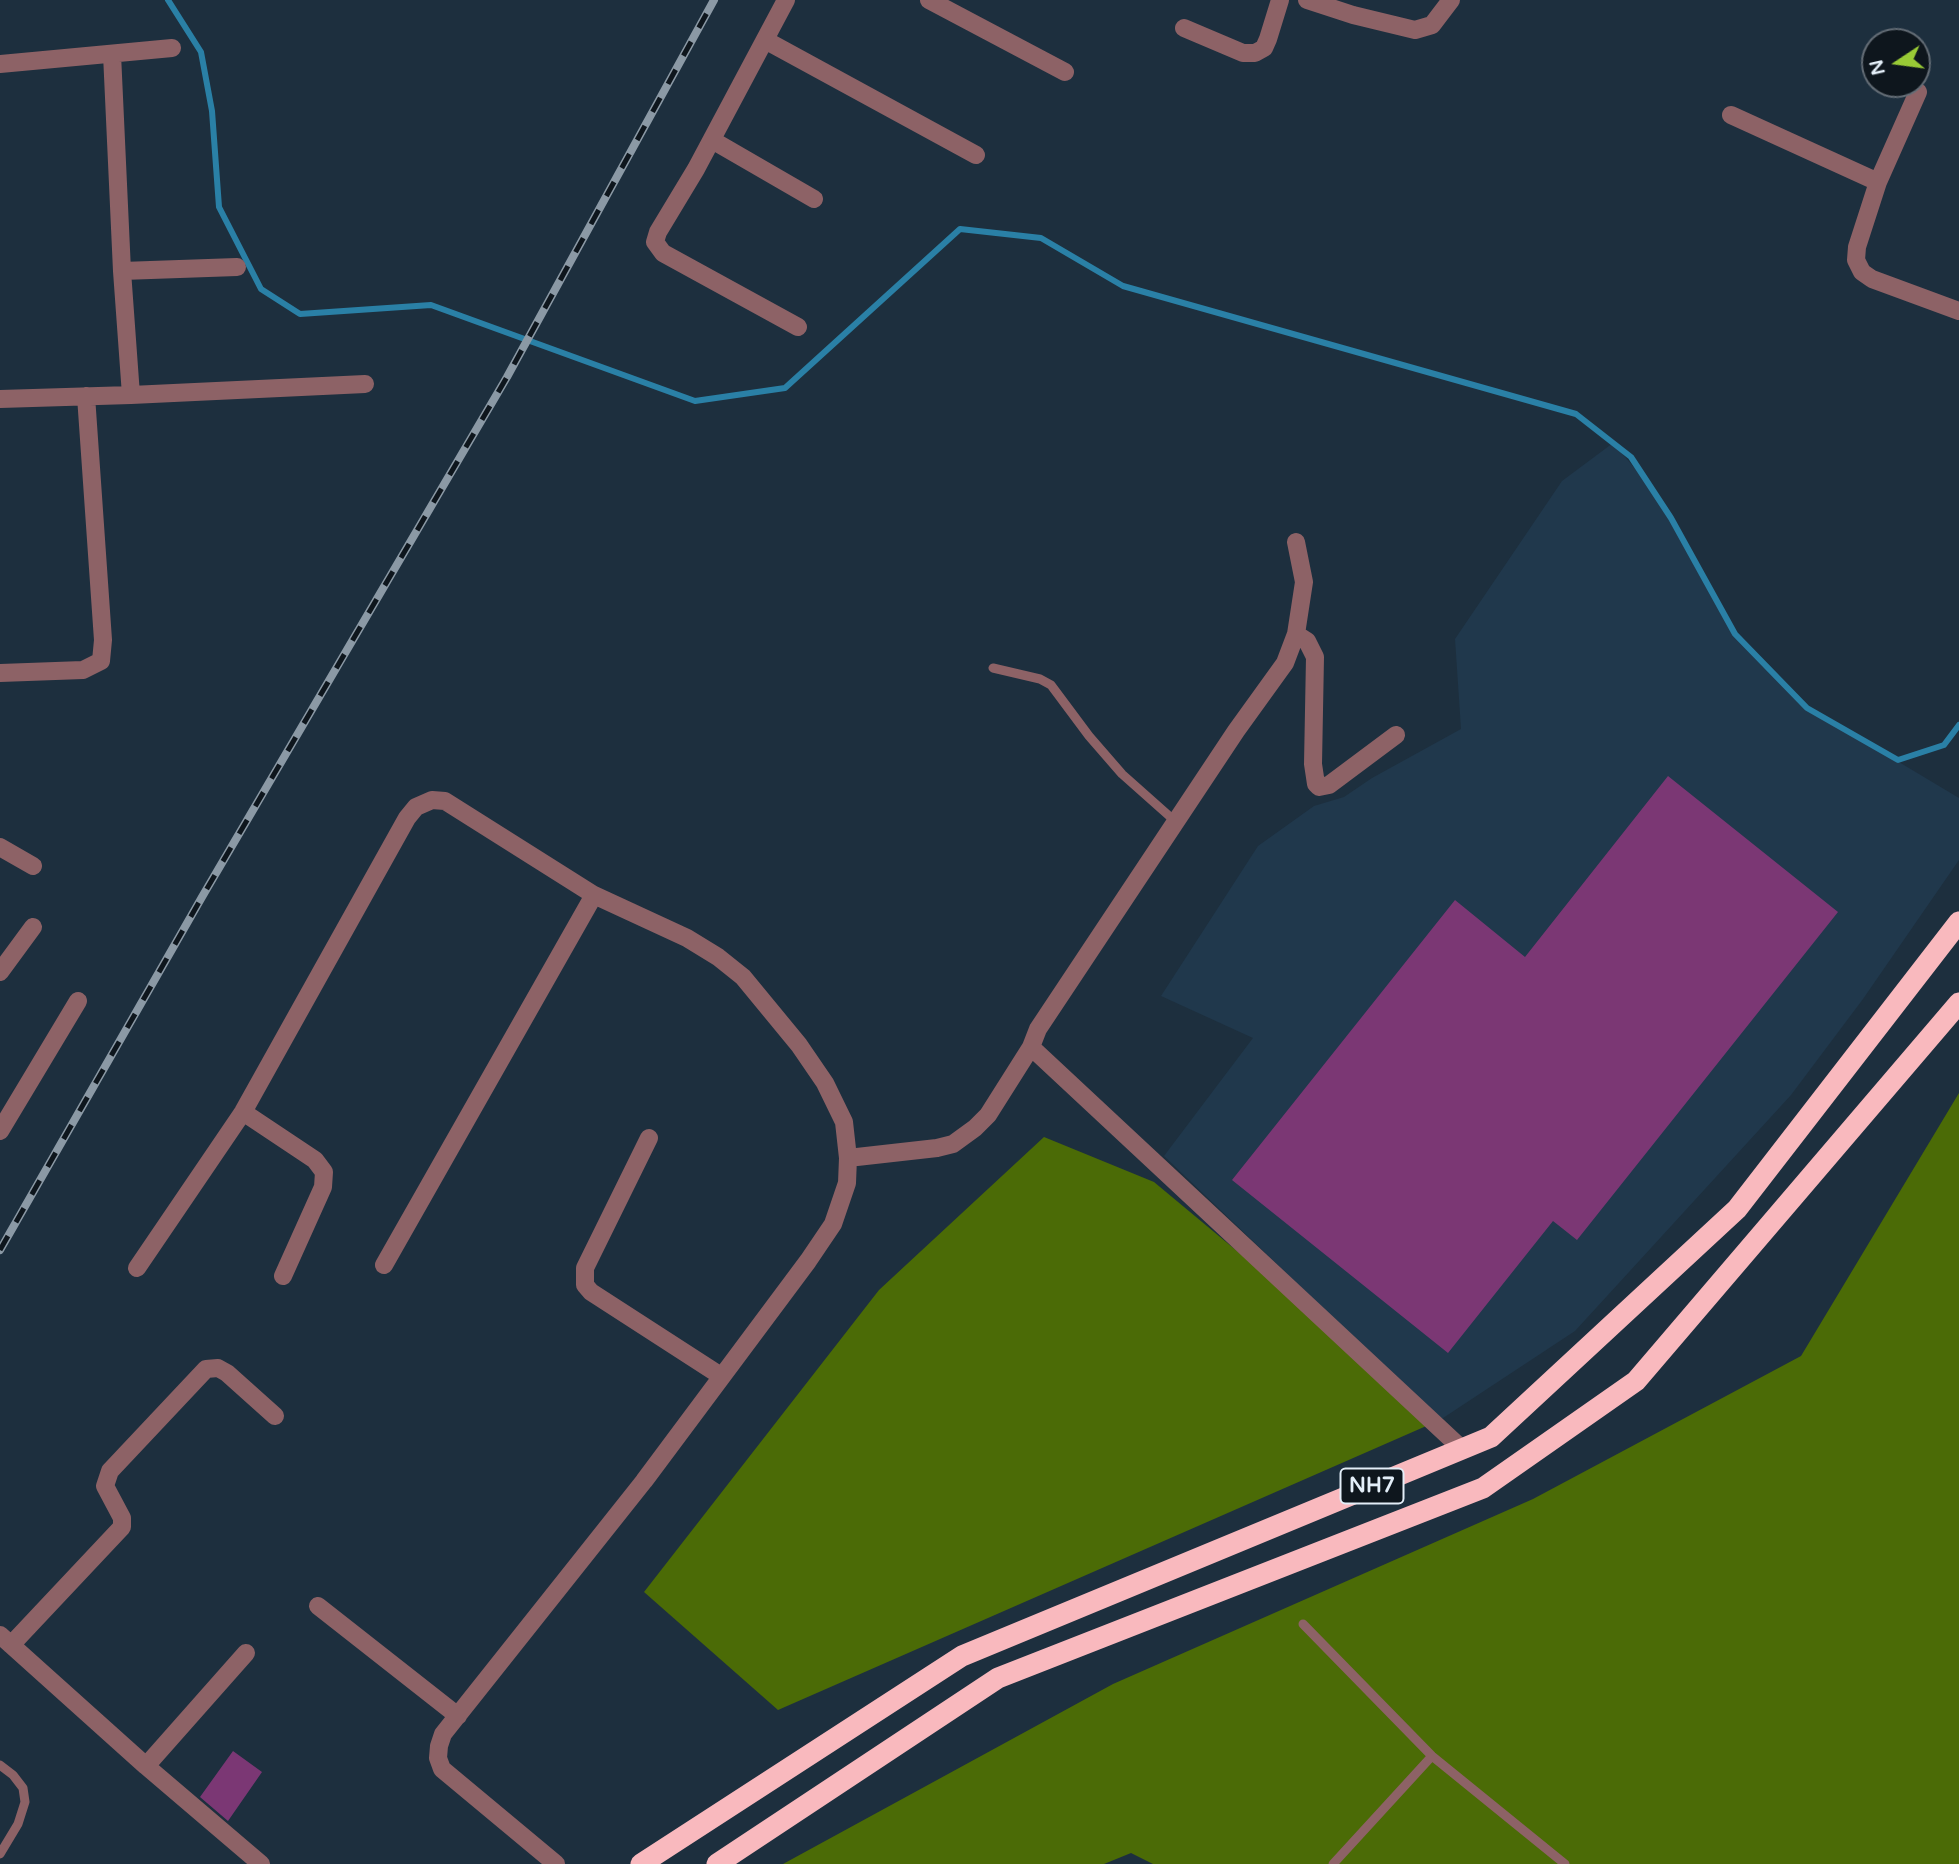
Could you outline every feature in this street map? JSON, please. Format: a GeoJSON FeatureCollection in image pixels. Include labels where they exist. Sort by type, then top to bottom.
{"type":"FeatureCollection","features":[{"type":"Feature","properties":{"kind":"highway","name":"NH7"},"geometry":{"type":"LineString","coordinates":[[641,1864],[962,1656],[1491,1437],[1737,1209],[1959,922]]}},
{"type":"Feature","properties":{"kind":"highway","name":"NH7"},"geometry":{"type":"LineString","coordinates":[[717,1864],[998,1678],[1483,1488],[1636,1381],[1959,1003]]}},
{"type":"Feature","properties":{"kind":"street"},"geometry":{"type":"LineString","coordinates":[[786,0],[712,140],[658,232],[655,242],[663,253],[798,327]]}},
{"type":"Feature","properties":{"kind":"street"},"geometry":{"type":"LineString","coordinates":[[929,0],[1065,72]]}},
{"type":"Feature","properties":{"kind":"street"},"geometry":{"type":"LineString","coordinates":[[1184,28],[1243,53],[1255,53],[1264,48],[1279,0]]}},
{"type":"Feature","properties":{"kind":"street"},"geometry":{"type":"LineString","coordinates":[[1307,0],[1353,15],[1415,30],[1432,25],[1451,0]]}},
{"type":"Feature","properties":{"kind":"street"},"geometry":{"type":"LineString","coordinates":[[765,40],[976,155]]}},
{"type":"Feature","properties":{"kind":"street"},"geometry":{"type":"LineString","coordinates":[[0,64],[172,48]]}},
{"type":"Feature","properties":{"kind":"street"},"geometry":{"type":"LineString","coordinates":[[112,54],[131,395]]}},
{"type":"Feature","properties":{"kind":"street"},"geometry":{"type":"LineString","coordinates":[[1914,98],[1878,182],[1857,247],[1856,260],[1863,272],[1872,279],[1959,311]]}},
{"type":"Feature","properties":{"kind":"street"},"geometry":{"type":"LineString","coordinates":[[1731,115],[1878,182]]}},
{"type":"Feature","properties":{"kind":"street"},"geometry":{"type":"LineString","coordinates":[[712,140],[814,199]]}},
{"type":"Feature","properties":{"kind":"street"},"geometry":{"type":"LineString","coordinates":[[122,271],[237,267]]}},
{"type":"Feature","properties":{"kind":"street"},"geometry":{"type":"LineString","coordinates":[[0,399],[365,384]]}},
{"type":"Feature","properties":{"kind":"street"},"geometry":{"type":"LineString","coordinates":[[0,673],[83,670],[101,661],[103,640],[86,396]]}},
{"type":"Feature","properties":{"kind":"street"},"geometry":{"type":"LineString","coordinates":[[848,1158],[953,1144],[988,1115],[1031,1047],[1038,1029],[1285,663],[1296,634],[1304,582],[1296,541]]}},
{"type":"Feature","properties":{"kind":"street"},"geometry":{"type":"LineString","coordinates":[[1296,634],[1307,641],[1315,657],[1313,764],[1316,784],[1319,787],[1329,785],[1396,736]]}},
{"type":"Feature","properties":{"kind":"street"},"geometry":{"type":"LineString","coordinates":[[137,1268],[243,1112],[407,818],[416,807],[432,800],[445,801],[594,895],[687,938],[718,957],[743,977],[799,1045],[825,1083],[844,1122],[848,1158],[847,1183],[833,1224],[644,1481],[443,1734],[439,1746],[438,1758],[442,1769],[556,1864]]}},
{"type":"Feature","properties":{"kind":"street"},"geometry":{"type":"LineString","coordinates":[[0,847],[33,866]]}},
{"type":"Feature","properties":{"kind":"street"},"geometry":{"type":"LineString","coordinates":[[384,1265],[594,895]]}},
{"type":"Feature","properties":{"kind":"street"},"geometry":{"type":"LineString","coordinates":[[0,972],[33,927]]}},
{"type":"Feature","properties":{"kind":"street"},"geometry":{"type":"LineString","coordinates":[[0,1131],[78,1001]]}},
{"type":"Feature","properties":{"kind":"street"},"geometry":{"type":"LineString","coordinates":[[1031,1047],[1462,1449]]}},
{"type":"Feature","properties":{"kind":"street"},"geometry":{"type":"LineString","coordinates":[[243,1112],[315,1160],[324,1172],[323,1187],[283,1276]]}},
{"type":"Feature","properties":{"kind":"street"},"geometry":{"type":"LineString","coordinates":[[649,1138],[585,1268],[585,1285],[591,1292],[721,1376]]}},
{"type":"Feature","properties":{"kind":"street"},"geometry":{"type":"LineString","coordinates":[[261,1864],[146,1766],[6,1640],[122,1527],[122,1518],[104,1486],[110,1471],[206,1369],[218,1368],[227,1373],[275,1416]]}},
{"type":"Feature","properties":{"kind":"street"},"geometry":{"type":"LineString","coordinates":[[318,1606],[458,1716]]}},
{"type":"Feature","properties":{"kind":"street"},"geometry":{"type":"LineString","coordinates":[[146,1766],[246,1653]]}},
{"type":"Feature","properties":{"kind":"lane"},"geometry":{"type":"LineString","coordinates":[[993,668],[1040,679],[1051,685],[1122,774],[1176,822]]}},
{"type":"Feature","properties":{"kind":"lane"},"geometry":{"type":"LineString","coordinates":[[1303,1624],[1432,1756],[1565,1864]]}},
{"type":"Feature","properties":{"kind":"lane"},"geometry":{"type":"LineString","coordinates":[[1333,1864],[1432,1756]]}},
{"type":"Feature","properties":{"kind":"lane"},"geometry":{"type":"LineString","coordinates":[[0,1765],[13,1775],[23,1788],[25,1802],[18,1824],[0,1854]]}},
{"type":"Feature","properties":{"kind":"shaded area"},"geometry":{"type":"Polygon","coordinates":[[[1613,443],[1650,486],[1735,634],[1807,707],[1959,798],[1959,860],[1863,999],[1791,1095],[1575,1331],[1440,1420],[1164,1156],[1253,1038],[1161,996],[1258,846],[1314,806],[1344,797],[1372,778],[1461,729],[1455,639],[1562,481],[1613,443]]]}},
{"type":"Feature","properties":{"kind":"green space"},"geometry":{"type":"Polygon","coordinates":[[[1959,1093],[1959,1864],[1153,1864],[1131,1853],[1104,1864],[783,1864],[1113,1684],[1533,1499],[1801,1356],[1959,1093]]]}},
{"type":"Feature","properties":{"kind":"green space"},"geometry":{"type":"Polygon","coordinates":[[[1044,1137],[1154,1182],[1440,1420],[778,1710],[644,1592],[879,1290],[1044,1137]]]}},
{"type":"Feature","properties":{"kind":"building"},"geometry":{"type":"Polygon","coordinates":[[[1668,776],[1838,912],[1577,1240],[1553,1221],[1448,1353],[1232,1180],[1455,900],[1525,957],[1668,776]]]}},
{"type":"Feature","properties":{"kind":"building"},"geometry":{"type":"Polygon","coordinates":[[[233,1751],[262,1772],[228,1821],[200,1797],[233,1751]]]}},
{"type":"Feature","properties":{"kind":"waterway"},"geometry":{"type":"LineString","coordinates":[[168,0],[201,52],[212,111],[219,207],[261,289],[300,314],[431,305],[695,401],[785,388],[960,229],[1041,238],[1123,286],[1576,414],[1631,457],[1671,518],[1735,634],[1807,708],[1898,760],[1944,745],[1959,725]]}},
{"type":"Feature","properties":{"kind":"railway"},"geometry":{"type":"LineString","coordinates":[[0,1250],[202,897],[507,377],[714,0]]}}]}
